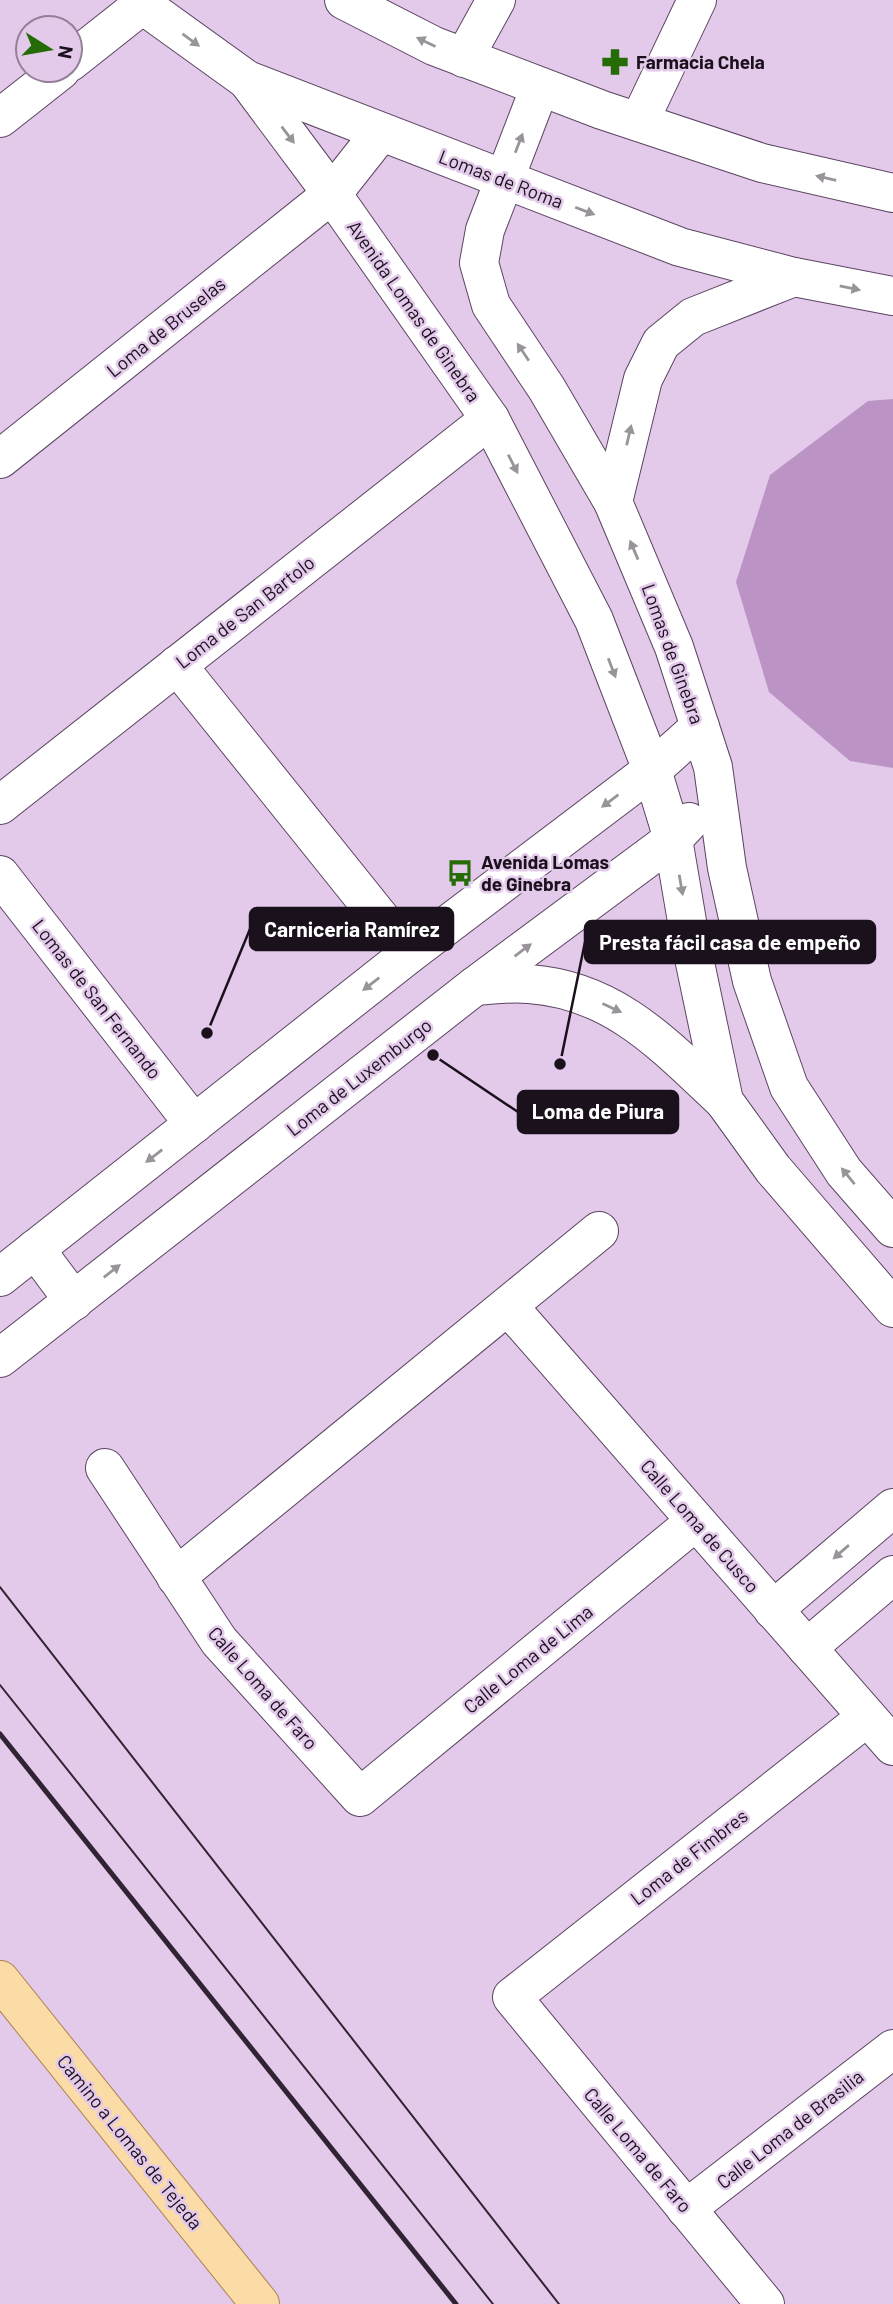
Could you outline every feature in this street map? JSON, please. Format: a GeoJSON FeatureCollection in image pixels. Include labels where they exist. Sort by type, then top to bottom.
{"type":"FeatureCollection","features":[{"type":"Feature","properties":{"kind":"main road","name":"Camino a Lomas de Tejeda"},"geometry":{"type":"LineString","coordinates":[[0,1980],[260,2304]]}},
{"type":"Feature","properties":{"kind":"street"},"geometry":{"type":"LineString","coordinates":[[344,0],[434,46],[639,122],[762,163],[893,193]]}},
{"type":"Feature","properties":{"kind":"street"},"geometry":{"type":"LineString","coordinates":[[464,58],[496,0]]}},
{"type":"Feature","properties":{"kind":"street"},"geometry":{"type":"LineString","coordinates":[[639,122],[698,0]]}},
{"type":"Feature","properties":{"kind":"street"},"geometry":{"type":"LineString","coordinates":[[84,50],[139,2]]}},
{"type":"Feature","properties":{"kind":"street","name":"Lomas de Roma"},"geometry":{"type":"LineString","coordinates":[[139,2],[247,80],[680,247],[794,277],[893,296]]}},
{"type":"Feature","properties":{"kind":"street","name":"Avenida Lomas de Ginebra"},"geometry":{"type":"LineString","coordinates":[[247,80],[332,194],[490,419],[594,620],[652,770],[673,839],[690,939],[724,1101],[773,1170],[893,1308]]}},
{"type":"Feature","properties":{"kind":"street"},"geometry":{"type":"LineString","coordinates":[[0,118],[43,84]]}},
{"type":"Feature","properties":{"kind":"street","name":"Lomas de Ginebra"},"geometry":{"type":"LineString","coordinates":[[540,87],[485,230],[479,263],[491,304],[547,389],[613,502],[674,647],[713,767],[727,868],[752,981],[789,1087],[844,1172],[893,1228]]}},
{"type":"Feature","properties":{"kind":"street","name":"Loma de Bruselas"},"geometry":{"type":"LineString","coordinates":[[0,459],[332,194],[381,132]]}},
{"type":"Feature","properties":{"kind":"street"},"geometry":{"type":"LineString","coordinates":[[613,502],[643,379],[661,343],[693,317],[794,277]]}},
{"type":"Feature","properties":{"kind":"street","name":"Loma de San Bartolo"},"geometry":{"type":"LineString","coordinates":[[0,805],[490,419]]}},
{"type":"Feature","properties":{"kind":"street"},"geometry":{"type":"LineString","coordinates":[[177,665],[409,954]]}},
{"type":"Feature","properties":{"kind":"street"},"geometry":{"type":"LineString","coordinates":[[0,1278],[409,954],[652,770],[700,727]]}},
{"type":"Feature","properties":{"kind":"street","name":"Loma de Luxemburgo"},"geometry":{"type":"LineString","coordinates":[[0,1357],[475,986],[673,839],[716,796]]}},
{"type":"Feature","properties":{"kind":"street","name":"Lomas de San Fernando"},"geometry":{"type":"LineString","coordinates":[[0,875],[194,1124]]}},
{"type":"Feature","properties":{"kind":"street"},"geometry":{"type":"LineString","coordinates":[[475,986],[528,984],[579,993],[624,1014],[663,1045],[724,1101]]}},
{"type":"Feature","properties":{"kind":"street"},"geometry":{"type":"LineString","coordinates":[[177,1577],[600,1231]]}},
{"type":"Feature","properties":{"kind":"street"},"geometry":{"type":"LineString","coordinates":[[36,1249],[74,1301]]}},
{"type":"Feature","properties":{"kind":"street","name":"Calle Loma de Cusco"},"geometry":{"type":"LineString","coordinates":[[508,1306],[893,1746]]}},
{"type":"Feature","properties":{"kind":"street","name":"Calle Loma de Faro"},"geometry":{"type":"LineString","coordinates":[[105,1468],[219,1642],[360,1797]]}},
{"type":"Feature","properties":{"kind":"street"},"geometry":{"type":"LineString","coordinates":[[774,1610],[893,1508]]}},
{"type":"Feature","properties":{"kind":"street","name":"Calle Loma de Lima"},"geometry":{"type":"LineString","coordinates":[[360,1797],[695,1521]]}},
{"type":"Feature","properties":{"kind":"street"},"geometry":{"type":"LineString","coordinates":[[807,1648],[893,1575]]}},
{"type":"Feature","properties":{"kind":"street","name":"Loma de Fimbres"},"geometry":{"type":"LineString","coordinates":[[512,1997],[867,1717]]}},
{"type":"Feature","properties":{"kind":"street","name":"Calle Loma de Faro"},"geometry":{"type":"LineString","coordinates":[[512,1997],[765,2304]]}},
{"type":"Feature","properties":{"kind":"street","name":"Calle Loma de Brasilia"},"geometry":{"type":"LineString","coordinates":[[686,2209],[893,2049]]}},
{"type":"Feature","properties":{"kind":"shaded area"},"geometry":{"type":"Polygon","coordinates":[[[893,399],[893,768],[850,761],[769,692],[736,582],[770,475],[868,401],[893,399]]]}},
{"type":"Feature","properties":{"kind":"tram line"},"geometry":{"type":"LineString","coordinates":[[0,1587],[559,2304]]}},
{"type":"Feature","properties":{"kind":"tram line"},"geometry":{"type":"LineString","coordinates":[[0,1685],[493,2304]]}},
{"type":"Feature","properties":{"kind":"railway"},"geometry":{"type":"LineString","coordinates":[[0,1734],[456,2304]]}},
{"type":"Feature","properties":{"kind":"place","name":"Farmacia Chela"},"geometry":{"type":"Point","coordinates":[615,62]}},
{"type":"Feature","properties":{"kind":"place","name":"Avenida Lomas de Ginebra"},"geometry":{"type":"Point","coordinates":[460,873]}},
{"type":"Feature","properties":{"kind":"place","name":"Carniceria Ramírez"},"geometry":{"type":"Point","coordinates":[207,1033]}},
{"type":"Feature","properties":{"kind":"place","name":"Loma de Piura"},"geometry":{"type":"Point","coordinates":[433,1055]}},
{"type":"Feature","properties":{"kind":"place","name":"Presta fácil casa de empeño"},"geometry":{"type":"Point","coordinates":[560,1064]}}]}
